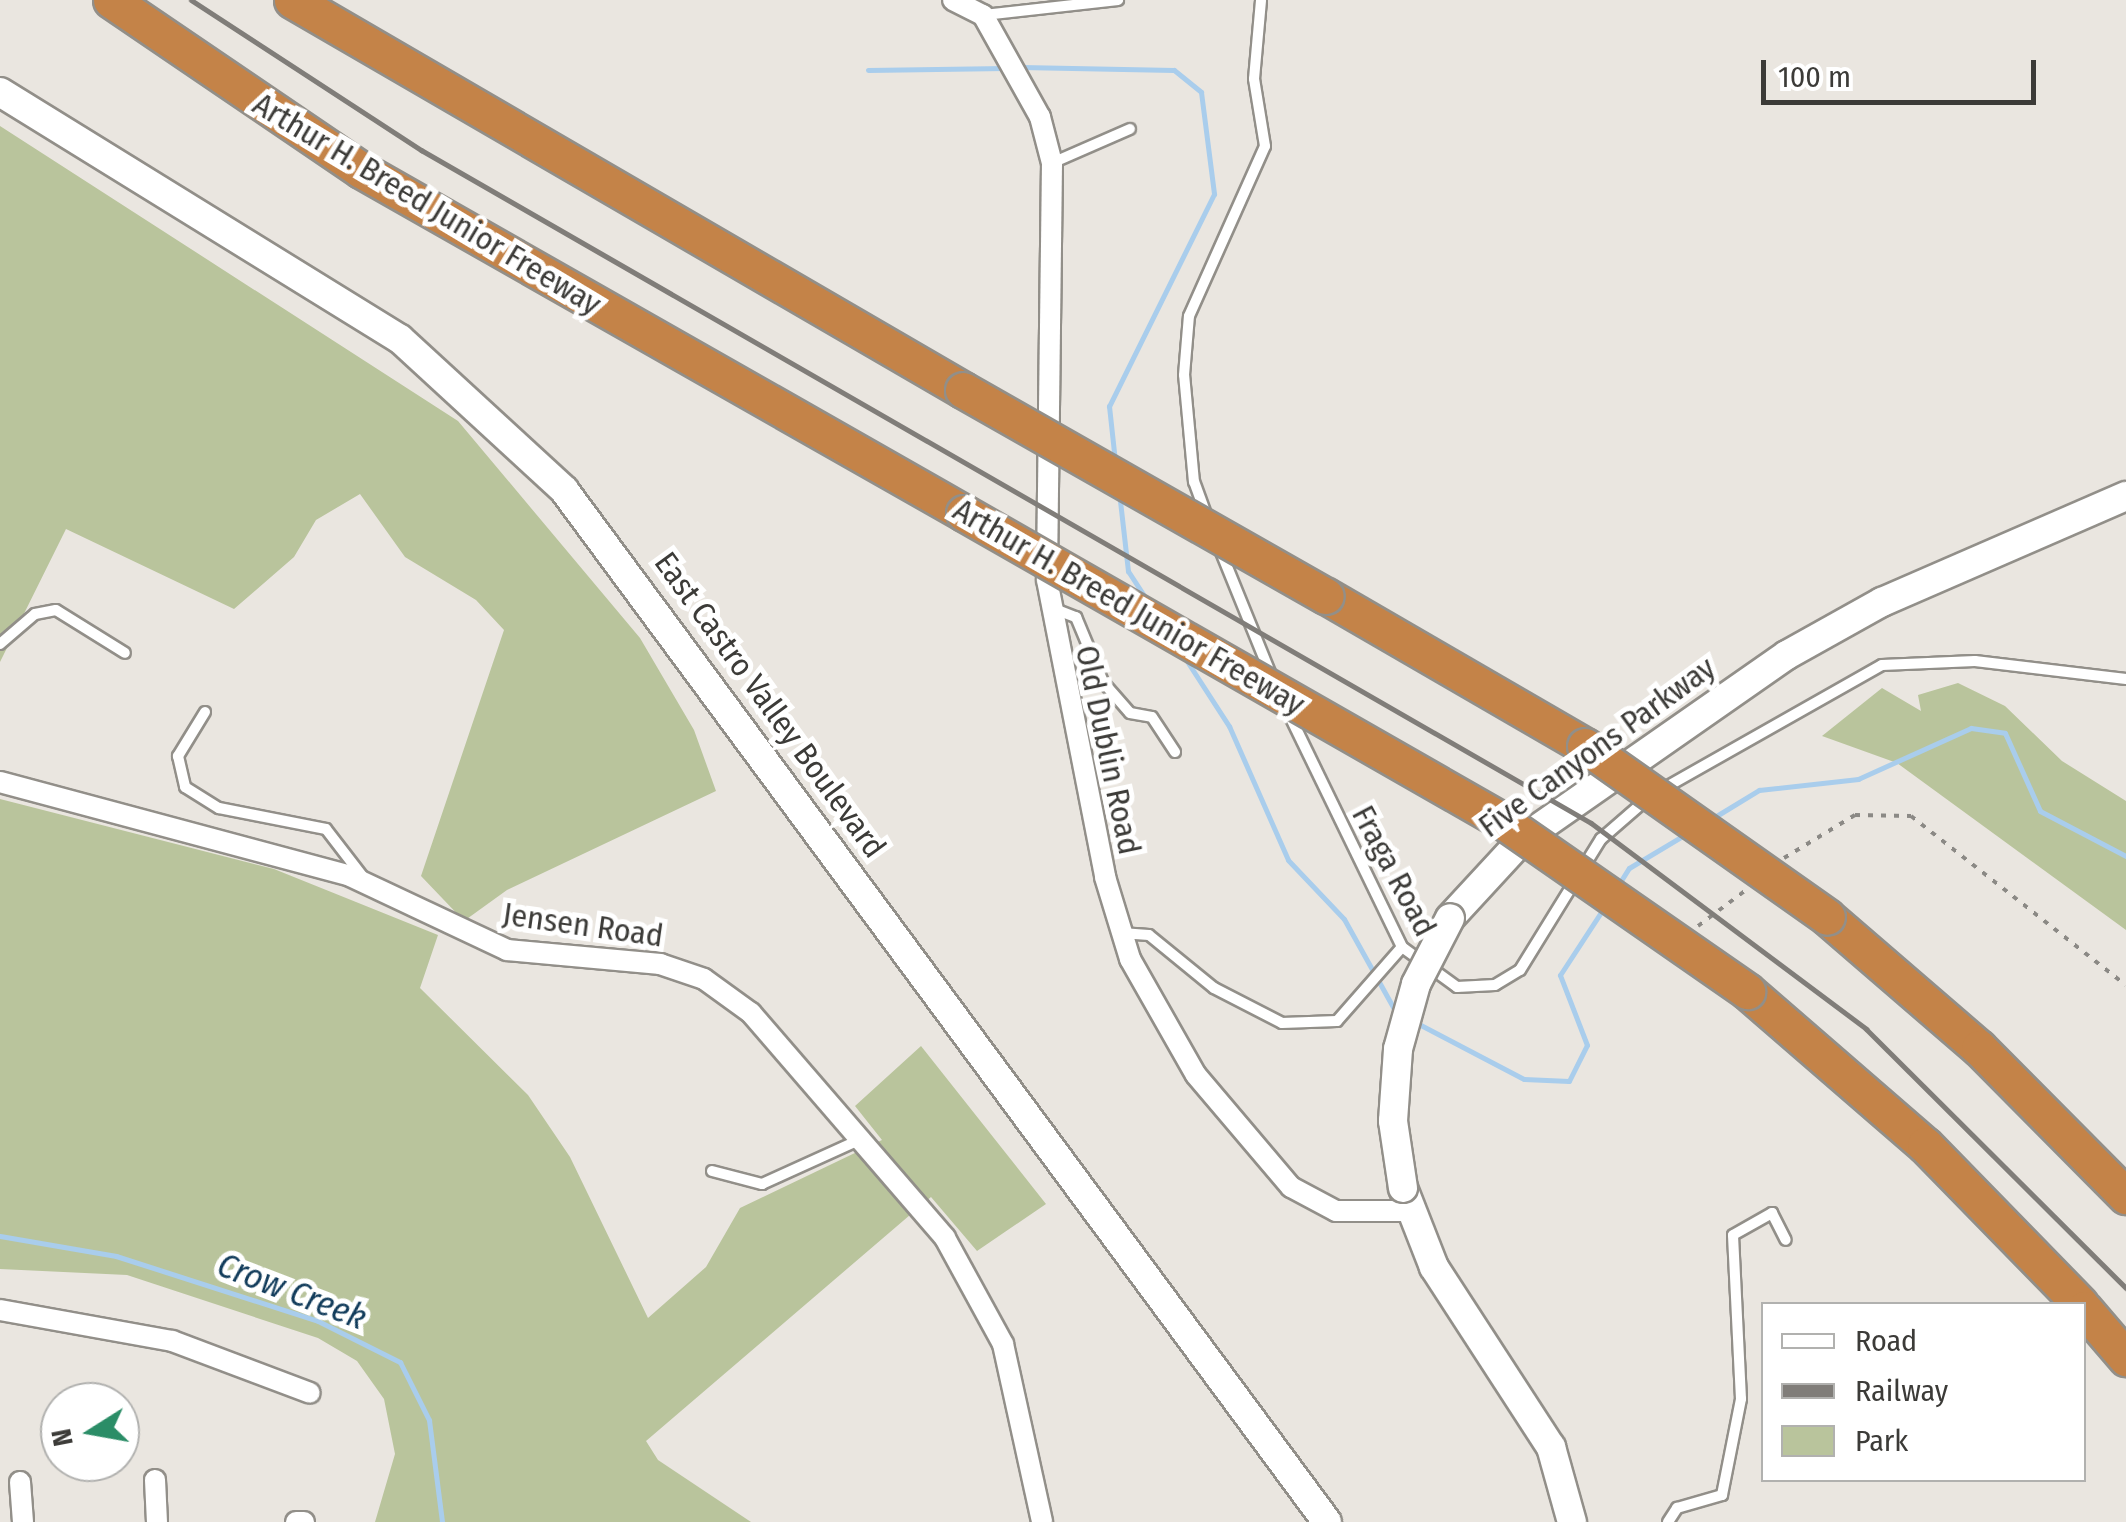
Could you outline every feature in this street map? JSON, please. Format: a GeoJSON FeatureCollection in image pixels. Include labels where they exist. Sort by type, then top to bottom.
{"type":"FeatureCollection","features":[{"type":"Feature","properties":{"kind":"highway","name":"Arthur H. Breed Junior Freeway"},"geometry":{"type":"LineString","coordinates":[[111,0],[373,177],[1518,831],[1747,991],[1897,1118],[2077,1302]]}},
{"type":"Feature","properties":{"kind":"highway"},"geometry":{"type":"LineString","coordinates":[[292,0],[1585,746],[1827,917],[1978,1048],[2126,1196]]}},
{"type":"Feature","properties":{"kind":"highway","name":"Arthur H. Breed Junior Freeway"},"geometry":{"type":"LineString","coordinates":[[2086,1312],[2126,1358]]}},
{"type":"Feature","properties":{"kind":"main road","name":"East Castro Valley Boulevard"},"geometry":{"type":"LineString","coordinates":[[0,92],[400,340],[512,434],[641,587],[1327,1522]]}},
{"type":"Feature","properties":{"kind":"main road","name":"Five Canyons Parkway"},"geometry":{"type":"LineString","coordinates":[[1572,1522],[1551,1446],[1442,1280],[1406,1199],[1393,1109],[1398,1049],[1416,984],[1450,918],[1523,839],[1787,655],[1897,595],[2126,496]]}},
{"type":"Feature","properties":{"kind":"street"},"geometry":{"type":"LineString","coordinates":[[954,0],[984,15]]}},
{"type":"Feature","properties":{"kind":"street","name":"Old Dublin Road"},"geometry":{"type":"LineString","coordinates":[[984,15],[1026,92],[1052,164],[1042,518],[1051,608],[1121,933],[1175,1043],[1291,1187],[1348,1214],[1406,1199]]}},
{"type":"Feature","properties":{"kind":"street","name":"Jensen Road"},"geometry":{"type":"LineString","coordinates":[[0,782],[369,886],[508,950],[660,964],[704,979],[752,1013],[862,1138],[981,1296],[1003,1344],[1042,1522]]}},
{"type":"Feature","properties":{"kind":"street"},"geometry":{"type":"LineString","coordinates":[[0,1310],[172,1341],[310,1393]]}},
{"type":"Feature","properties":{"kind":"street"},"geometry":{"type":"LineString","coordinates":[[155,1480],[158,1522]]}},
{"type":"Feature","properties":{"kind":"street"},"geometry":{"type":"LineString","coordinates":[[20,1482],[23,1522]]}},
{"type":"Feature","properties":{"kind":"street"},"geometry":{"type":"LineString","coordinates":[[296,1522],[304,1522]]}},
{"type":"Feature","properties":{"kind":"lane"},"geometry":{"type":"LineString","coordinates":[[984,15],[1118,0]]}},
{"type":"Feature","properties":{"kind":"lane","name":"Fraga Road"},"geometry":{"type":"LineString","coordinates":[[1261,0],[1254,78],[1265,146],[1189,316],[1184,375],[1194,482],[1309,760],[1402,948],[1457,986],[1510,978],[1601,840],[1636,807],[1882,665],[1975,661],[2126,678]]}},
{"type":"Feature","properties":{"kind":"lane"},"geometry":{"type":"LineString","coordinates":[[1052,164],[1130,129]]}},
{"type":"Feature","properties":{"kind":"lane"},"geometry":{"type":"LineString","coordinates":[[1051,608],[1076,617],[1103,682],[1130,713],[1152,717],[1175,752]]}},
{"type":"Feature","properties":{"kind":"lane"},"geometry":{"type":"LineString","coordinates":[[0,644],[56,610],[125,652]]}},
{"type":"Feature","properties":{"kind":"lane"},"geometry":{"type":"LineString","coordinates":[[205,712],[178,756],[184,787],[219,808],[326,830],[369,886]]}},
{"type":"Feature","properties":{"kind":"lane"},"geometry":{"type":"LineString","coordinates":[[1121,933],[1149,935],[1214,988],[1282,1022],[1337,1021],[1402,948]]}},
{"type":"Feature","properties":{"kind":"lane"},"geometry":{"type":"LineString","coordinates":[[712,1171],[762,1184],[862,1138]]}},
{"type":"Feature","properties":{"kind":"lane"},"geometry":{"type":"LineString","coordinates":[[1668,1522],[1677,1508],[1722,1494],[1742,1399],[1733,1235],[1772,1213],[1786,1240]]}},
{"type":"Feature","properties":{"kind":"path"},"geometry":{"type":"LineString","coordinates":[[1776,865],[1855,816],[1911,816],[2126,986]]}},
{"type":"Feature","properties":{"kind":"path"},"geometry":{"type":"LineString","coordinates":[[1681,933],[1749,888]]}},
{"type":"Feature","properties":{"kind":"green space"},"geometry":{"type":"Polygon","coordinates":[[[0,126],[458,421],[640,638],[694,730],[716,791],[507,890],[464,921],[421,876],[504,630],[476,600],[405,557],[360,494],[316,520],[294,557],[234,609],[66,529],[0,662],[0,126]]]}},
{"type":"Feature","properties":{"kind":"green space"},"geometry":{"type":"Polygon","coordinates":[[[1958,683],[2005,706],[2062,761],[2126,801],[2126,930],[1897,763],[1822,736],[1882,688],[1921,711],[1918,695],[1958,683]]]}},
{"type":"Feature","properties":{"kind":"green space"},"geometry":{"type":"Polygon","coordinates":[[[0,799],[274,869],[438,935],[420,988],[528,1095],[570,1157],[648,1318],[706,1267],[740,1208],[882,1140],[855,1106],[921,1046],[1046,1204],[977,1251],[931,1197],[646,1441],[658,1460],[751,1522],[375,1522],[395,1454],[384,1399],[357,1361],[318,1338],[127,1275],[0,1269],[0,799]]]}},
{"type":"Feature","properties":{"kind":"waterway"},"geometry":{"type":"LineString","coordinates":[[1021,67],[1174,70],[1201,92],[1214,194],[1109,406],[1115,461]]}},
{"type":"Feature","properties":{"kind":"waterway"},"geometry":{"type":"LineString","coordinates":[[868,70],[1005,68]]}},
{"type":"Feature","properties":{"kind":"waterway"},"geometry":{"type":"LineString","coordinates":[[1119,492],[1128,571],[1147,600]]}},
{"type":"Feature","properties":{"kind":"waterway"},"geometry":{"type":"LineString","coordinates":[[1183,655],[1229,726],[1288,860],[1344,919],[1398,1016]]}},
{"type":"Feature","properties":{"kind":"waterway"},"geometry":{"type":"LineString","coordinates":[[1713,818],[1759,790],[1858,779],[1971,728],[2005,733],[2040,811],[2126,856]]}},
{"type":"Feature","properties":{"kind":"waterway"},"geometry":{"type":"LineString","coordinates":[[1617,887],[1629,868],[1686,834]]}},
{"type":"Feature","properties":{"kind":"waterway"},"geometry":{"type":"LineString","coordinates":[[1413,1021],[1524,1079],[1569,1081],[1587,1045],[1560,975],[1603,909]]}},
{"type":"Feature","properties":{"kind":"waterway","name":"Crow Creek"},"geometry":{"type":"LineString","coordinates":[[0,1236],[116,1256],[318,1321],[400,1362],[429,1420],[442,1522]]}},
{"type":"Feature","properties":{"kind":"railway"},"geometry":{"type":"LineString","coordinates":[[191,0],[421,150],[1591,823],[1866,1029],[2126,1288]]}}]}
